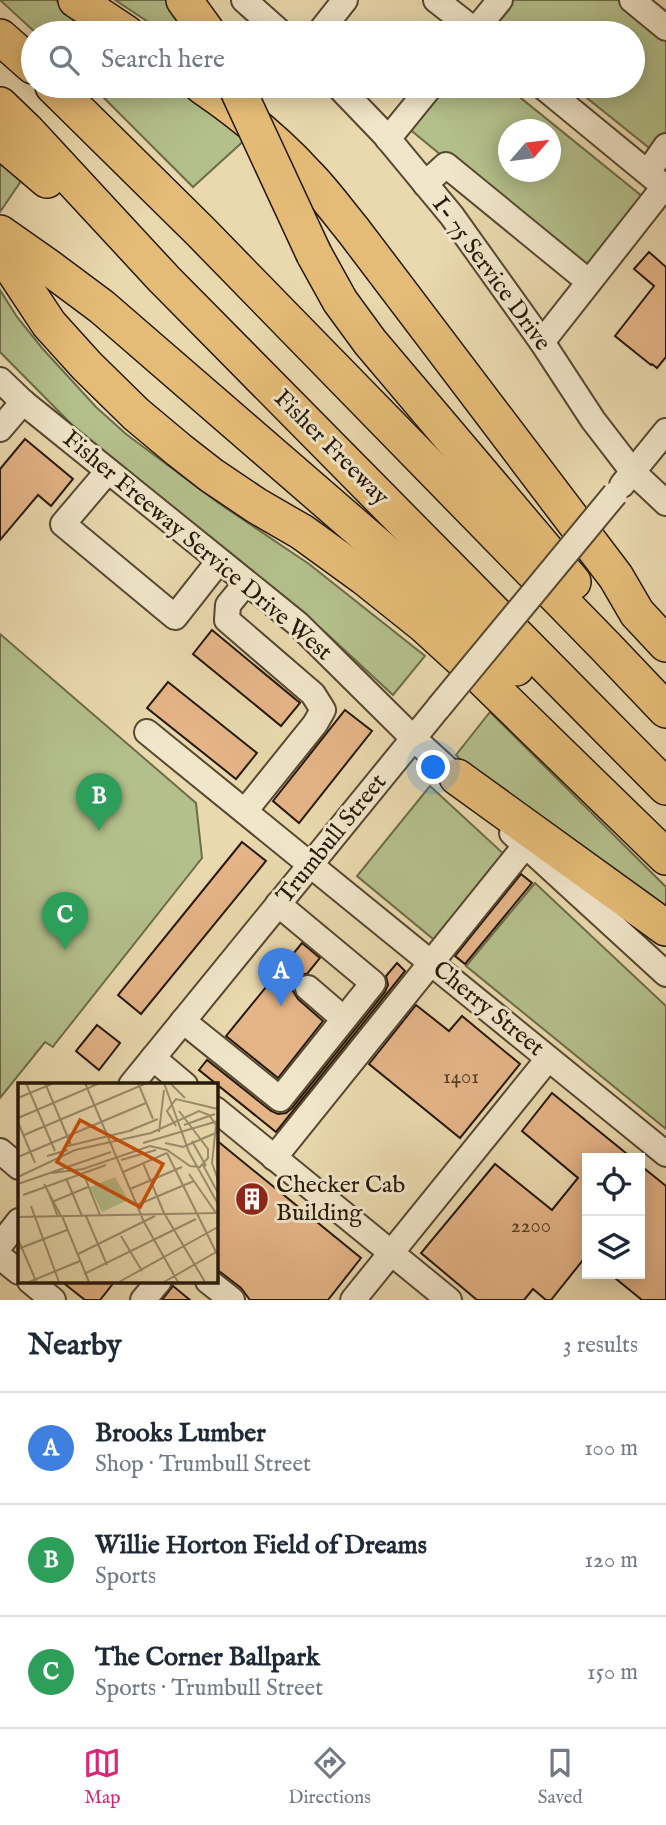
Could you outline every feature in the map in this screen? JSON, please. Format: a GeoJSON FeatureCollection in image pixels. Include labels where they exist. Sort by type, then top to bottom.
{"type":"FeatureCollection","features":[{"type":"Feature","properties":{"kind":"highway"},"geometry":{"type":"LineString","coordinates":[[76,0],[108,21]]}},
{"type":"Feature","properties":{"kind":"highway"},"geometry":{"type":"LineString","coordinates":[[184,0],[199,21]]}},
{"type":"Feature","properties":{"kind":"highway"},"geometry":{"type":"LineString","coordinates":[[0,37],[21,55]]}},
{"type":"Feature","properties":{"kind":"highway"},"geometry":{"type":"LineString","coordinates":[[65,98],[200,231],[666,710]]}},
{"type":"Feature","properties":{"kind":"highway"},"geometry":{"type":"LineString","coordinates":[[220,98],[271,139],[308,176],[353,230],[616,577],[637,613],[666,644]]}},
{"type":"Feature","properties":{"kind":"highway"},"geometry":{"type":"LineString","coordinates":[[242,98],[314,254],[340,301],[370,342],[607,622],[607,647]]}},
{"type":"Feature","properties":{"kind":"highway","name":"Fisher Freeway"},"geometry":{"type":"LineString","coordinates":[[0,105],[164,279],[666,787]]}},
{"type":"Feature","properties":{"kind":"highway"},"geometry":{"type":"LineString","coordinates":[[0,140],[164,279]]}},
{"type":"Feature","properties":{"kind":"highway"},"geometry":{"type":"LineString","coordinates":[[0,233],[102,307],[498,650],[666,815]]}},
{"type":"Feature","properties":{"kind":"highway"},"geometry":{"type":"LineString","coordinates":[[0,250],[49,324],[136,414],[211,475],[302,532],[424,625],[472,668],[666,857]]}},
{"type":"Feature","properties":{"kind":"highway"},"geometry":{"type":"LineString","coordinates":[[616,577],[666,624]]}},
{"type":"Feature","properties":{"kind":"highway"},"geometry":{"type":"LineString","coordinates":[[457,777],[666,928]]}},
{"type":"Feature","properties":{"kind":"street"},"geometry":{"type":"LineString","coordinates":[[244,0],[268,21]]}},
{"type":"Feature","properties":{"kind":"street"},"geometry":{"type":"LineString","coordinates":[[328,21],[345,0]]}},
{"type":"Feature","properties":{"kind":"street"},"geometry":{"type":"LineString","coordinates":[[436,0],[462,21]]}},
{"type":"Feature","properties":{"kind":"street"},"geometry":{"type":"LineString","coordinates":[[484,21],[500,0]]}},
{"type":"Feature","properties":{"kind":"street"},"geometry":{"type":"LineString","coordinates":[[632,0],[666,28]]}},
{"type":"Feature","properties":{"kind":"street","name":"I- 75 Service Drive"},"geometry":{"type":"LineString","coordinates":[[349,98],[388,139],[452,216],[542,342],[593,420],[633,472],[666,502]]}},
{"type":"Feature","properties":{"kind":"street"},"geometry":{"type":"LineString","coordinates":[[388,139],[421,98]]}},
{"type":"Feature","properties":{"kind":"street"},"geometry":{"type":"LineString","coordinates":[[557,98],[659,182]]}},
{"type":"Feature","properties":{"kind":"street"},"geometry":{"type":"LineString","coordinates":[[542,342],[589,282],[659,182],[666,146]]}},
{"type":"Feature","properties":{"kind":"street"},"geometry":{"type":"LineString","coordinates":[[425,184],[446,165],[589,282]]}},
{"type":"Feature","properties":{"kind":"street","name":"Fisher Freeway Service Drive West"},"geometry":{"type":"LineString","coordinates":[[0,380],[23,402],[298,625],[525,846],[666,974]]}},
{"type":"Feature","properties":{"kind":"street"},"geometry":{"type":"LineString","coordinates":[[0,429],[23,402]]}},
{"type":"Feature","properties":{"kind":"street","name":"Trumbull Street"},"geometry":{"type":"LineString","coordinates":[[133,1083],[666,431]]}},
{"type":"Feature","properties":{"kind":"street"},"geometry":{"type":"LineString","coordinates":[[108,471],[63,524],[175,617],[219,561]]}},
{"type":"Feature","properties":{"kind":"street"},"geometry":{"type":"LineString","coordinates":[[244,811],[315,724],[323,710],[313,694],[227,620],[228,605],[246,583]]}},
{"type":"Feature","properties":{"kind":"street","name":"Cherry Street"},"geometry":{"type":"LineString","coordinates":[[147,732],[666,1154]]}},
{"type":"Feature","properties":{"kind":"street"},"geometry":{"type":"LineString","coordinates":[[274,1158],[525,846]]}},
{"type":"Feature","properties":{"kind":"street"},"geometry":{"type":"LineString","coordinates":[[183,1021],[280,1099],[373,983],[278,904]]}},
{"type":"Feature","properties":{"kind":"street"},"geometry":{"type":"LineString","coordinates":[[308,988],[344,1019]]}},
{"type":"Feature","properties":{"kind":"street"},"geometry":{"type":"LineString","coordinates":[[153,1058],[183,1083]]}},
{"type":"Feature","properties":{"kind":"street"},"geometry":{"type":"LineString","coordinates":[[363,1297],[392,1253],[548,1059]]}},
{"type":"Feature","properties":{"kind":"street"},"geometry":{"type":"LineString","coordinates":[[217,1111],[449,1300]]}},
{"type":"Feature","properties":{"kind":"street"},"geometry":{"type":"LineString","coordinates":[[0,1151],[18,1166]]}},
{"type":"Feature","properties":{"kind":"street"},"geometry":{"type":"LineString","coordinates":[[0,1245],[18,1222]]}},
{"type":"Feature","properties":{"kind":"street"},"geometry":{"type":"LineString","coordinates":[[0,1257],[18,1271]]}},
{"type":"Feature","properties":{"kind":"street"},"geometry":{"type":"LineString","coordinates":[[31,1282],[54,1300]]}},
{"type":"Feature","properties":{"kind":"street"},"geometry":{"type":"LineString","coordinates":[[143,1300],[158,1282]]}},
{"type":"Feature","properties":{"kind":"street"},"geometry":{"type":"LineString","coordinates":[[209,1282],[232,1300]]}},
{"type":"Feature","properties":{"kind":"green space"},"geometry":{"type":"Polygon","coordinates":[[[0,0],[55,0],[87,21],[23,21],[0,0]]]}},
{"type":"Feature","properties":{"kind":"green space"},"geometry":{"type":"Polygon","coordinates":[[[115,0],[175,0],[190,21],[147,21],[115,0]]]}},
{"type":"Feature","properties":{"kind":"green space"},"geometry":{"type":"Polygon","coordinates":[[[509,0],[618,0],[644,21],[492,21],[509,0]]]}},
{"type":"Feature","properties":{"kind":"green space"},"geometry":{"type":"Polygon","coordinates":[[[645,22],[666,39],[666,134],[653,151],[587,98],[645,98],[645,22]]]}},
{"type":"Feature","properties":{"kind":"green space"},"geometry":{"type":"Polygon","coordinates":[[[104,98],[197,98],[248,137],[193,187],[104,98]]]}},
{"type":"Feature","properties":{"kind":"green space"},"geometry":{"type":"Polygon","coordinates":[[[430,98],[521,98],[547,119],[498,119],[498,182],[561,182],[561,131],[643,197],[582,271],[407,127],[430,98]]]}},
{"type":"Feature","properties":{"kind":"green space"},"geometry":{"type":"Polygon","coordinates":[[[0,159],[21,181],[0,212],[0,159]]]}},
{"type":"Feature","properties":{"kind":"green space"},"geometry":{"type":"Polygon","coordinates":[[[0,290],[42,348],[96,407],[126,434],[217,502],[309,564],[425,656],[393,695],[325,632],[88,441],[0,352],[0,290]]]}},
{"type":"Feature","properties":{"kind":"green space"},"geometry":{"type":"Polygon","coordinates":[[[0,634],[196,803],[202,858],[53,1047],[45,1042],[0,1098],[0,634]]]}},
{"type":"Feature","properties":{"kind":"green space"},"geometry":{"type":"Polygon","coordinates":[[[490,712],[666,887],[666,913],[475,775],[456,755],[490,712]]]}},
{"type":"Feature","properties":{"kind":"green space"},"geometry":{"type":"Polygon","coordinates":[[[430,786],[507,857],[438,943],[357,876],[430,786]]]}},
{"type":"Feature","properties":{"kind":"green space"},"geometry":{"type":"Polygon","coordinates":[[[535,883],[666,1006],[666,1129],[466,966],[535,883]]]}},
{"type":"Feature","properties":{"kind":"building"},"geometry":{"type":"Polygon","coordinates":[[[649,252],[666,267],[666,357],[657,368],[615,336],[654,286],[634,269],[649,252]]]}},
{"type":"Feature","properties":{"kind":"building"},"geometry":{"type":"Polygon","coordinates":[[[25,439],[73,479],[51,506],[38,495],[0,540],[0,469],[25,439]]]}},
{"type":"Feature","properties":{"kind":"building"},"geometry":{"type":"Polygon","coordinates":[[[212,630],[300,703],[281,726],[193,654],[212,630]]]}},
{"type":"Feature","properties":{"kind":"building"},"geometry":{"type":"Polygon","coordinates":[[[168,682],[257,753],[236,779],[147,708],[168,682]]]}},
{"type":"Feature","properties":{"kind":"building"},"geometry":{"type":"Polygon","coordinates":[[[345,710],[372,731],[299,823],[273,801],[345,710]]]}},
{"type":"Feature","properties":{"kind":"building"},"geometry":{"type":"Polygon","coordinates":[[[242,842],[266,861],[141,1014],[118,995],[242,842]]]}},
{"type":"Feature","properties":{"kind":"building"},"geometry":{"type":"Polygon","coordinates":[[[521,874],[532,883],[465,964],[455,956],[521,874]]]}},
{"type":"Feature","properties":{"kind":"building"},"geometry":{"type":"Polygon","coordinates":[[[302,943],[320,958],[307,974],[296,979],[293,991],[298,999],[323,1021],[278,1078],[226,1036],[302,943]]]}},
{"type":"Feature","properties":{"kind":"building"},"geometry":{"type":"Polygon","coordinates":[[[397,963],[405,971],[276,1132],[199,1070],[207,1060],[271,1111],[286,1113],[385,992],[388,985],[386,976],[397,963]]]}},
{"type":"Feature","properties":{"kind":"building"},"geometry":{"type":"Polygon","coordinates":[[[416,1005],[449,1031],[462,1016],[520,1064],[460,1138],[369,1064],[416,1005]]]}},
{"type":"Feature","properties":{"kind":"building"},"geometry":{"type":"Polygon","coordinates":[[[97,1025],[120,1043],[99,1070],[76,1051],[97,1025]]]}},
{"type":"Feature","properties":{"kind":"building"},"geometry":{"type":"Polygon","coordinates":[[[552,1093],[626,1153],[582,1153],[582,1261],[551,1300],[546,1300],[533,1289],[524,1300],[477,1300],[421,1253],[495,1164],[552,1210],[578,1178],[522,1131],[552,1093]]]}},
{"type":"Feature","properties":{"kind":"building","name":"Checker Cab Building"},"geometry":{"type":"Polygon","coordinates":[[[217,1141],[361,1258],[328,1300],[250,1300],[241,1288],[217,1270],[217,1141]]]}},
{"type":"Feature","properties":{"kind":"building"},"geometry":{"type":"Polygon","coordinates":[[[645,1169],[666,1186],[666,1300],[642,1300],[616,1279],[645,1279],[645,1169]]]}},
{"type":"Feature","properties":{"kind":"building"},"geometry":{"type":"Polygon","coordinates":[[[62,1282],[114,1282],[100,1300],[85,1300],[62,1282]]]}},
{"type":"Feature","properties":{"kind":"building"},"geometry":{"type":"Polygon","coordinates":[[[173,1286],[190,1300],[162,1300],[173,1286]]]}},
{"type":"Feature","properties":{"kind":"place","name":"Willie Horton Field of Dreams"},"geometry":{"type":"Point","coordinates":[99,831]}},
{"type":"Feature","properties":{"kind":"place","name":"The Corner Ballpark"},"geometry":{"type":"Point","coordinates":[65,950]}},
{"type":"Feature","properties":{"kind":"place","name":"Brooks Lumber"},"geometry":{"type":"Point","coordinates":[281,1006]}},
{"type":"Feature","properties":{"kind":"place","name":"Checker Cab Building"},"geometry":{"type":"Point","coordinates":[252,1199]}}]}
